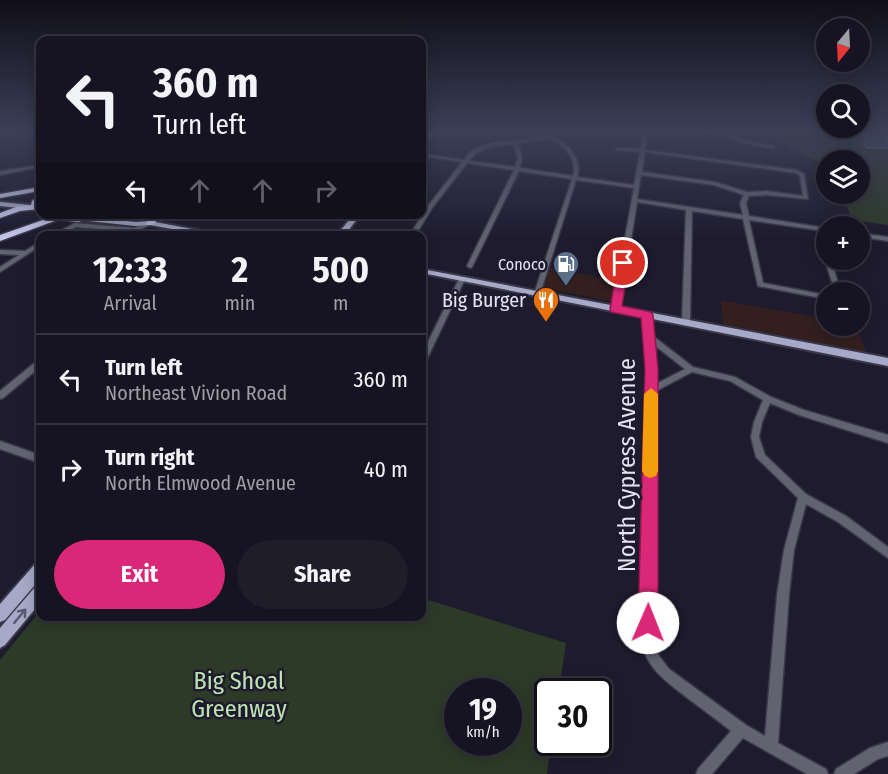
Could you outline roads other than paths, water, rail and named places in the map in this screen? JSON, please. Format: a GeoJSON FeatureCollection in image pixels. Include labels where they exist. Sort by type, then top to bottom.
{"type":"FeatureCollection","features":[{"type":"Feature","properties":{"kind":"highway"},"geometry":{"type":"LineString","coordinates":[[0,196],[36,190]]}},
{"type":"Feature","properties":{"kind":"highway"},"geometry":{"type":"LineString","coordinates":[[0,203],[36,207]]}},
{"type":"Feature","properties":{"kind":"highway"},"geometry":{"type":"LineString","coordinates":[[3,213],[36,208]]}},
{"type":"Feature","properties":{"kind":"highway"},"geometry":{"type":"LineString","coordinates":[[0,233],[37,219]]}},
{"type":"Feature","properties":{"kind":"highway"},"geometry":{"type":"LineString","coordinates":[[0,238],[53,219]]}},
{"type":"Feature","properties":{"kind":"highway"},"geometry":{"type":"LineString","coordinates":[[150,223],[154,219]]}},
{"type":"Feature","properties":{"kind":"main road"},"geometry":{"type":"LineString","coordinates":[[88,219],[136,224],[150,223]]}},
{"type":"Feature","properties":{"kind":"main road"},"geometry":{"type":"LineString","coordinates":[[142,219],[150,223],[188,231]]}},
{"type":"Feature","properties":{"kind":"main road"},"geometry":{"type":"LineString","coordinates":[[343,231],[354,219]]}},
{"type":"Feature","properties":{"kind":"main road"},"geometry":{"type":"LineString","coordinates":[[426,272],[888,362]]}},
{"type":"Feature","properties":{"kind":"main road"},"geometry":{"type":"LineString","coordinates":[[0,615],[36,574]]}},
{"type":"Feature","properties":{"kind":"main road"},"geometry":{"type":"LineString","coordinates":[[0,640],[36,597]]}},
{"type":"Feature","properties":{"kind":"street"},"geometry":{"type":"LineString","coordinates":[[426,216],[460,166]]}},
{"type":"Feature","properties":{"kind":"street"},"geometry":{"type":"LineString","coordinates":[[499,166],[636,187]]}},
{"type":"Feature","properties":{"kind":"street"},"geometry":{"type":"LineString","coordinates":[[470,266],[519,166]]}},
{"type":"Feature","properties":{"kind":"street"},"geometry":{"type":"LineString","coordinates":[[537,294],[576,178],[577,166]]}},
{"type":"Feature","properties":{"kind":"street"},"geometry":{"type":"LineString","coordinates":[[616,309],[639,166]]}},
{"type":"Feature","properties":{"kind":"street"},"geometry":{"type":"LineString","coordinates":[[638,173],[715,184],[747,194],[767,193],[806,198],[800,171],[761,166]]}},
{"type":"Feature","properties":{"kind":"street"},"geometry":{"type":"LineString","coordinates":[[0,173],[36,167]]}},
{"type":"Feature","properties":{"kind":"street"},"geometry":{"type":"LineString","coordinates":[[747,194],[743,200],[745,217],[752,237],[758,286],[816,295]]}},
{"type":"Feature","properties":{"kind":"street"},"geometry":{"type":"LineString","coordinates":[[634,200],[816,228]]}},
{"type":"Feature","properties":{"kind":"street"},"geometry":{"type":"LineString","coordinates":[[686,322],[689,208]]}},
{"type":"Feature","properties":{"kind":"street"},"geometry":{"type":"LineString","coordinates":[[64,231],[75,225],[135,230],[150,223]]}},
{"type":"Feature","properties":{"kind":"street"},"geometry":{"type":"LineString","coordinates":[[870,237],[888,240]]}},
{"type":"Feature","properties":{"kind":"street"},"geometry":{"type":"LineString","coordinates":[[0,270],[36,247]]}},
{"type":"Feature","properties":{"kind":"street"},"geometry":{"type":"LineString","coordinates":[[0,252],[26,253]]}},
{"type":"Feature","properties":{"kind":"street"},"geometry":{"type":"LineString","coordinates":[[426,353],[462,279]]}},
{"type":"Feature","properties":{"kind":"street","name":"North Cypress Avenue"},"geometry":{"type":"LineString","coordinates":[[647,315],[651,390],[646,641],[655,661],[665,673],[741,730],[821,774]]}},
{"type":"Feature","properties":{"kind":"street"},"geometry":{"type":"LineString","coordinates":[[649,337],[691,369],[732,379],[768,399],[831,423],[888,440]]}},
{"type":"Feature","properties":{"kind":"street"},"geometry":{"type":"LineString","coordinates":[[0,396],[36,366]]}},
{"type":"Feature","properties":{"kind":"street"},"geometry":{"type":"LineString","coordinates":[[651,390],[691,369]]}},
{"type":"Feature","properties":{"kind":"street"},"geometry":{"type":"LineString","coordinates":[[768,399],[758,422],[757,446],[761,457],[803,497],[842,519],[888,553]]}},
{"type":"Feature","properties":{"kind":"street"},"geometry":{"type":"LineString","coordinates":[[0,445],[36,458]]}},
{"type":"Feature","properties":{"kind":"street"},"geometry":{"type":"LineString","coordinates":[[771,746],[783,595],[789,550],[803,497]]}},
{"type":"Feature","properties":{"kind":"street"},"geometry":{"type":"LineString","coordinates":[[703,774],[741,730]]}},
{"type":"Feature","properties":{"kind":"street"},"geometry":{"type":"LineString","coordinates":[[841,774],[875,753],[888,749]]}},
{"type":"Feature","properties":{"kind":"place","name":"Conoco"},"geometry":{"type":"Point","coordinates":[566,287]}},
{"type":"Feature","properties":{"kind":"place","name":"Big Burger"},"geometry":{"type":"Point","coordinates":[546,323]}},
{"type":"Feature","properties":{"kind":"park label","name":"Big Shoal Greenway"},"geometry":{"type":"Point","coordinates":[239,695]}}]}
